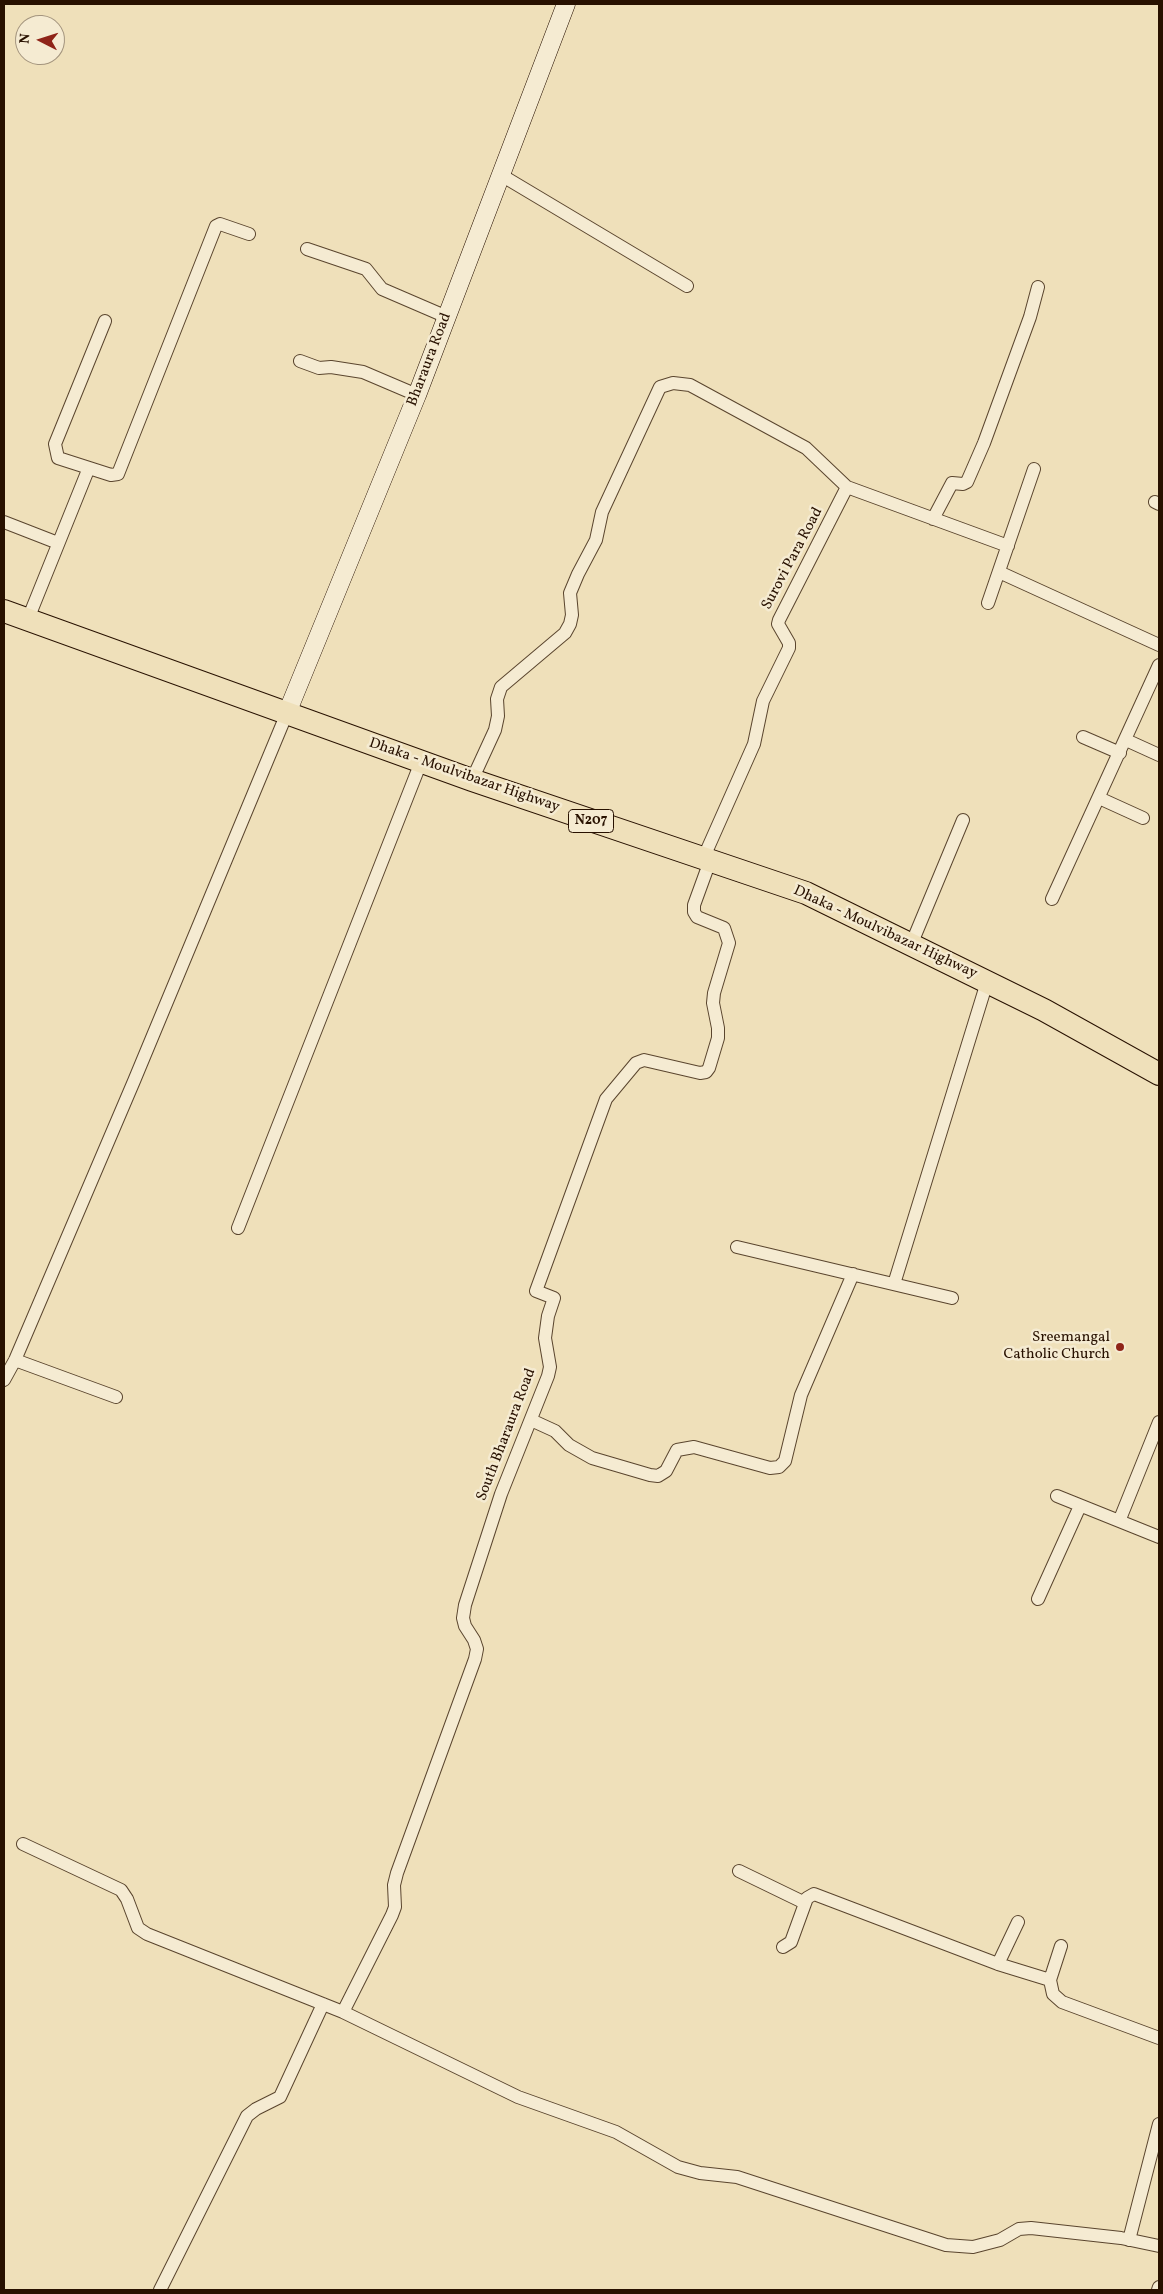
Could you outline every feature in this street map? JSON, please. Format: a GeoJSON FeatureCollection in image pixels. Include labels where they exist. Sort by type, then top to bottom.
{"type":"FeatureCollection","features":[{"type":"Feature","properties":{"kind":"highway","name":"Dhaka - Moulvibazar Highway"},"geometry":{"type":"LineString","coordinates":[[4,611],[28,618],[472,780],[806,893],[1044,1010],[1159,1074]]}},
{"type":"Feature","properties":{"kind":"main road","name":"Bharaura Road"},"geometry":{"type":"LineString","coordinates":[[287,713],[417,395],[566,4]]}},
{"type":"Feature","properties":{"kind":"street"},"geometry":{"type":"LineString","coordinates":[[501,175],[686,286]]}},
{"type":"Feature","properties":{"kind":"street"},"geometry":{"type":"LineString","coordinates":[[105,321],[55,444],[58,458],[88,470],[111,476],[118,474],[216,226],[220,224],[249,234]]}},
{"type":"Feature","properties":{"kind":"street"},"geometry":{"type":"LineString","coordinates":[[306,249],[366,269],[382,289],[447,317]]}},
{"type":"Feature","properties":{"kind":"street"},"geometry":{"type":"LineString","coordinates":[[933,519],[952,483],[963,484],[967,482],[988,434],[1030,317],[1038,287]]}},
{"type":"Feature","properties":{"kind":"street"},"geometry":{"type":"LineString","coordinates":[[300,361],[319,368],[331,367],[363,372],[417,395]]}},
{"type":"Feature","properties":{"kind":"street"},"geometry":{"type":"LineString","coordinates":[[472,780],[495,730],[498,716],[497,699],[501,687],[565,633],[570,624],[572,615],[570,593],[596,540],[602,512],[660,387],[673,383],[690,384],[806,448],[847,488],[1008,546]]}},
{"type":"Feature","properties":{"kind":"street"},"geometry":{"type":"LineString","coordinates":[[988,603],[1034,469]]}},
{"type":"Feature","properties":{"kind":"street"},"geometry":{"type":"LineString","coordinates":[[28,618],[88,470]]}},
{"type":"Feature","properties":{"kind":"street","name":"Surovi Para Road"},"geometry":{"type":"LineString","coordinates":[[706,860],[754,744],[763,701],[789,648],[789,643],[778,624],[779,620],[847,488]]}},
{"type":"Feature","properties":{"kind":"street"},"geometry":{"type":"LineString","coordinates":[[4,522],[58,543]]}},
{"type":"Feature","properties":{"kind":"street"},"geometry":{"type":"LineString","coordinates":[[999,572],[1159,645]]}},
{"type":"Feature","properties":{"kind":"street"},"geometry":{"type":"LineString","coordinates":[[1052,899],[1159,665]]}},
{"type":"Feature","properties":{"kind":"street"},"geometry":{"type":"LineString","coordinates":[[4,1380],[15,1360],[287,713]]}},
{"type":"Feature","properties":{"kind":"street"},"geometry":{"type":"LineString","coordinates":[[1083,737],[1120,753]]}},
{"type":"Feature","properties":{"kind":"street"},"geometry":{"type":"LineString","coordinates":[[1126,740],[1159,755]]}},
{"type":"Feature","properties":{"kind":"street"},"geometry":{"type":"LineString","coordinates":[[238,1228],[421,762]]}},
{"type":"Feature","properties":{"kind":"street"},"geometry":{"type":"LineString","coordinates":[[1099,798],[1143,818]]}},
{"type":"Feature","properties":{"kind":"street"},"geometry":{"type":"LineString","coordinates":[[911,945],[963,820]]}},
{"type":"Feature","properties":{"kind":"street","name":"South Bharaura Road"},"geometry":{"type":"LineString","coordinates":[[343,2012],[395,1907],[394,1885],[397,1873],[475,1659],[477,1649],[463,1618],[465,1605],[501,1494],[548,1376],[550,1366],[545,1338],[548,1316],[554,1298],[536,1291],[606,1099],[636,1063],[644,1060],[700,1073],[706,1072],[718,1038],[713,1003],[714,993],[729,943],[724,928],[697,917],[694,912],[694,905],[706,860]]}},
{"type":"Feature","properties":{"kind":"street"},"geometry":{"type":"LineString","coordinates":[[894,1284],[987,982]]}},
{"type":"Feature","properties":{"kind":"street"},"geometry":{"type":"LineString","coordinates":[[737,1247],[952,1298]]}},
{"type":"Feature","properties":{"kind":"street"},"geometry":{"type":"LineString","coordinates":[[531,1420],[555,1431],[569,1445],[592,1458],[650,1475],[658,1476],[666,1471],[677,1450],[694,1447],[770,1468],[779,1468],[785,1461],[801,1395],[853,1274]]}},
{"type":"Feature","properties":{"kind":"street"},"geometry":{"type":"LineString","coordinates":[[15,1360],[116,1397]]}},
{"type":"Feature","properties":{"kind":"street"},"geometry":{"type":"LineString","coordinates":[[1120,1519],[1159,1422]]}},
{"type":"Feature","properties":{"kind":"street"},"geometry":{"type":"LineString","coordinates":[[1057,1496],[1080,1506],[1120,1519],[1159,1537]]}},
{"type":"Feature","properties":{"kind":"street"},"geometry":{"type":"LineString","coordinates":[[1038,1599],[1080,1506]]}},
{"type":"Feature","properties":{"kind":"street"},"geometry":{"type":"LineString","coordinates":[[23,1844],[121,1890],[138,1928],[147,1934],[343,2012],[518,2098],[616,2132],[678,2167],[700,2174],[737,2178],[946,2245],[973,2247],[1000,2240],[1019,2229],[1031,2228],[1129,2240],[1159,2246]]}},
{"type":"Feature","properties":{"kind":"street"},"geometry":{"type":"LineString","coordinates":[[739,1871],[805,1903]]}},
{"type":"Feature","properties":{"kind":"street"},"geometry":{"type":"LineString","coordinates":[[783,1947],[792,1942],[807,1898],[814,1894],[998,1964],[1050,1980]]}},
{"type":"Feature","properties":{"kind":"street"},"geometry":{"type":"LineString","coordinates":[[998,1964],[1018,1922]]}},
{"type":"Feature","properties":{"kind":"street"},"geometry":{"type":"LineString","coordinates":[[1061,1946],[1050,1980],[1053,1994],[1062,2002],[1159,2038]]}},
{"type":"Feature","properties":{"kind":"street"},"geometry":{"type":"LineString","coordinates":[[160,2290],[247,2116],[256,2109],[280,2097],[323,2004]]}},
{"type":"Feature","properties":{"kind":"street"},"geometry":{"type":"LineString","coordinates":[[1129,2240],[1159,2124]]}},
{"type":"Feature","properties":{"kind":"place","name":"Sreemangal Catholic Church"},"geometry":{"type":"Point","coordinates":[1120,1347]}}]}
